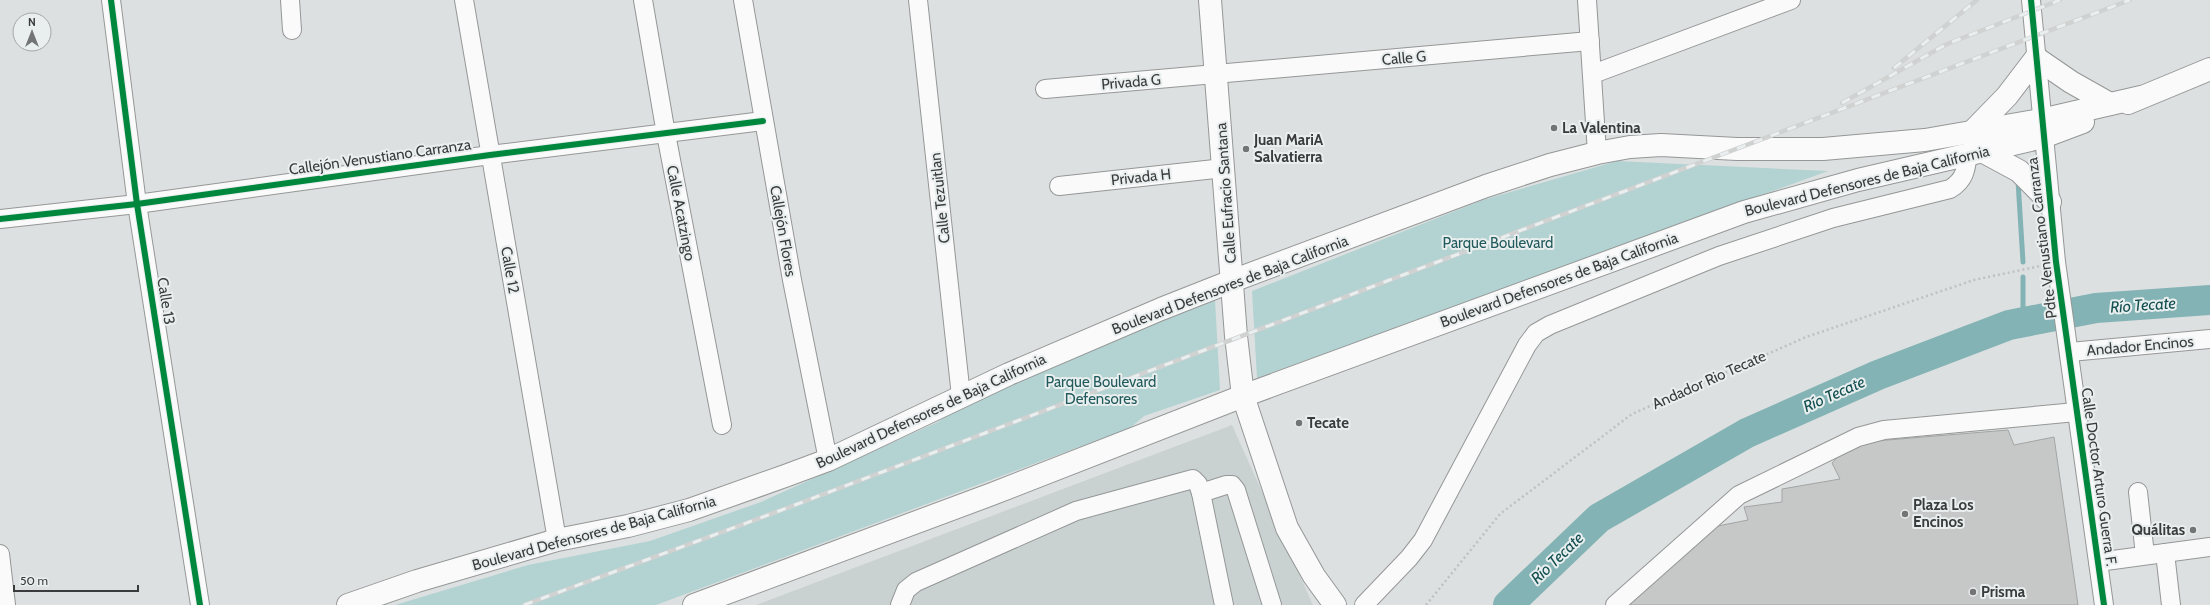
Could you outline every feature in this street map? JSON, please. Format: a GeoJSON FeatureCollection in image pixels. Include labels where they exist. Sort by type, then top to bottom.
{"type":"FeatureCollection","features":[{"type":"Feature","properties":{"kind":"main road","name":"Calle Eufracio Santana"},"geometry":{"type":"LineString","coordinates":[[1210,0],[1217,74],[1232,281],[1243,396],[1287,528],[1314,576],[1335,605]]}},
{"type":"Feature","properties":{"kind":"main road"},"geometry":{"type":"LineString","coordinates":[[2050,202],[2028,178],[2019,171],[1974,146],[2007,96],[2036,58],[2071,82],[2110,104]]}},
{"type":"Feature","properties":{"kind":"main road","name":"Boulevard Defensores de Baja California"},"geometry":{"type":"LineString","coordinates":[[2042,128],[2093,119],[2141,97],[2210,69]]}},
{"type":"Feature","properties":{"kind":"main road","name":"Boulevard Defensores de Baja California"},"geometry":{"type":"LineString","coordinates":[[694,605],[992,494],[1243,396],[1744,212],[1794,196],[2042,128],[2110,104],[2141,97]]}},
{"type":"Feature","properties":{"kind":"main road","name":"Boulevard Defensores de Baja California"},"geometry":{"type":"LineString","coordinates":[[348,605],[417,581],[557,540],[628,526],[688,510],[828,460],[961,396],[1232,281],[1486,186],[1597,153],[1630,146],[1661,145],[1737,149],[1823,149],[1882,145],[1974,146]]}},
{"type":"Feature","properties":{"kind":"street","name":"Calle 13"},"geometry":{"type":"LineString","coordinates":[[111,0],[137,204],[200,605]]}},
{"type":"Feature","properties":{"kind":"street"},"geometry":{"type":"LineString","coordinates":[[290,0],[292,30]]}},
{"type":"Feature","properties":{"kind":"street","name":"Calle 12"},"geometry":{"type":"LineString","coordinates":[[464,0],[557,540]]}},
{"type":"Feature","properties":{"kind":"street","name":"Calle Acatzingo"},"geometry":{"type":"LineString","coordinates":[[643,0],[666,134],[722,425]]}},
{"type":"Feature","properties":{"kind":"street","name":"Callejón Flores"},"geometry":{"type":"LineString","coordinates":[[743,0],[792,280],[828,460]]}},
{"type":"Feature","properties":{"kind":"street","name":"Calle Tezuitlan"},"geometry":{"type":"LineString","coordinates":[[918,0],[961,396]]}},
{"type":"Feature","properties":{"kind":"street"},"geometry":{"type":"LineString","coordinates":[[1587,0],[1597,153]]}},
{"type":"Feature","properties":{"kind":"street"},"geometry":{"type":"LineString","coordinates":[[1592,74],[1791,0]]}},
{"type":"Feature","properties":{"kind":"street","name":"Pdte Venustiano Carranza"},"geometry":{"type":"LineString","coordinates":[[2031,0],[2042,128],[2056,262],[2070,352]]}},
{"type":"Feature","properties":{"kind":"street","name":"Calle G"},"geometry":{"type":"LineString","coordinates":[[1217,74],[1590,41]]}},
{"type":"Feature","properties":{"kind":"street","name":"Privada G"},"geometry":{"type":"LineString","coordinates":[[1045,89],[1217,74]]}},
{"type":"Feature","properties":{"kind":"street","name":"Callejón Venustiano Carranza"},"geometry":{"type":"LineString","coordinates":[[0,220],[137,204],[490,155],[763,121]]}},
{"type":"Feature","properties":{"kind":"street"},"geometry":{"type":"LineString","coordinates":[[1364,605],[1410,558],[1422,540],[1527,345],[1536,333],[1550,324],[1720,256],[1833,218],[1950,189],[1962,180],[1974,146]]}},
{"type":"Feature","properties":{"kind":"street","name":"Privada H"},"geometry":{"type":"LineString","coordinates":[[1058,186],[1224,168]]}},
{"type":"Feature","properties":{"kind":"street","name":"Andador Encinos"},"geometry":{"type":"LineString","coordinates":[[2070,352],[2210,339]]}},
{"type":"Feature","properties":{"kind":"street","name":"Calle Doctor Arturo Guerra F."},"geometry":{"type":"LineString","coordinates":[[2070,352],[2076,412],[2104,605]]}},
{"type":"Feature","properties":{"kind":"street"},"geometry":{"type":"LineString","coordinates":[[1615,605],[1739,495],[1858,437],[1884,430],[2076,412]]}},
{"type":"Feature","properties":{"kind":"street"},"geometry":{"type":"LineString","coordinates":[[900,605],[906,590],[916,582],[1076,511],[1193,479],[1198,484],[1201,493],[1224,605]]}},
{"type":"Feature","properties":{"kind":"street"},"geometry":{"type":"LineString","coordinates":[[1201,493],[1226,485],[1232,485],[1236,490],[1272,605]]}},
{"type":"Feature","properties":{"kind":"street"},"geometry":{"type":"LineString","coordinates":[[2138,492],[2145,556]]}},
{"type":"Feature","properties":{"kind":"street"},"geometry":{"type":"LineString","coordinates":[[2098,562],[2210,547]]}},
{"type":"Feature","properties":{"kind":"street"},"geometry":{"type":"LineString","coordinates":[[2165,553],[2171,605]]}},
{"type":"Feature","properties":{"kind":"street"},"geometry":{"type":"LineString","coordinates":[[0,554],[6,605]]}},
{"type":"Feature","properties":{"kind":"shaded area"},"geometry":{"type":"Polygon","coordinates":[[[1232,425],[1313,605],[756,605],[1232,425]]]}},
{"type":"Feature","properties":{"kind":"green space","name":"Parque Boulevard"},"geometry":{"type":"Polygon","coordinates":[[[1617,161],[1828,171],[1257,378],[1252,291],[1483,200],[1617,161]]]}},
{"type":"Feature","properties":{"kind":"green space","name":"Parque Boulevard Defensores"},"geometry":{"type":"Polygon","coordinates":[[[1215,300],[1220,390],[1144,416],[1130,428],[656,605],[395,605],[528,565],[650,541],[761,502],[938,422],[980,388],[1215,300]]]}},
{"type":"Feature","properties":{"kind":"building","name":"Plaza Los Encinos"},"geometry":{"type":"Polygon","coordinates":[[[2008,430],[2014,445],[2054,437],[2078,605],[1619,605],[1703,529],[1748,520],[1744,507],[1782,502],[1782,489],[1840,479],[1832,463],[1851,443],[2008,430]]]}},
{"type":"Feature","properties":{"kind":"waterway"},"geometry":{"type":"LineString","coordinates":[[2018,181],[2023,262]]}},
{"type":"Feature","properties":{"kind":"waterway"},"geometry":{"type":"LineString","coordinates":[[2023,277],[2023,323]]}},
{"type":"Feature","properties":{"kind":"waterway","name":"Río Tecate"},"geometry":{"type":"LineString","coordinates":[[1508,605],[1599,518],[1747,433],[1878,375],[2009,325],[2096,308],[2210,300]]}},
{"type":"Feature","properties":{"kind":"railway"},"geometry":{"type":"LineString","coordinates":[[1894,68],[1977,0]]}},
{"type":"Feature","properties":{"kind":"railway"},"geometry":{"type":"LineString","coordinates":[[1842,103],[1947,44],[2060,0]]}},
{"type":"Feature","properties":{"kind":"railway"},"geometry":{"type":"LineString","coordinates":[[524,605],[779,511],[2130,0]]}},
{"type":"Feature","properties":{"kind":"cycle path"},"geometry":{"type":"LineString","coordinates":[[111,0],[137,204],[200,605]]}},
{"type":"Feature","properties":{"kind":"cycle path"},"geometry":{"type":"LineString","coordinates":[[2031,0],[2056,262],[2104,605]]}},
{"type":"Feature","properties":{"kind":"cycle path"},"geometry":{"type":"LineString","coordinates":[[0,219],[137,204],[490,155],[763,121]]}},
{"type":"Feature","properties":{"kind":"place","name":"La Valentina"},"geometry":{"type":"Point","coordinates":[1554,128]}},
{"type":"Feature","properties":{"kind":"place","name":"Juan MariA Salvatierra"},"geometry":{"type":"Point","coordinates":[1246,149]}},
{"type":"Feature","properties":{"kind":"place","name":"Tecate"},"geometry":{"type":"Point","coordinates":[1299,423]}},
{"type":"Feature","properties":{"kind":"place","name":"Plaza Los Encinos"},"geometry":{"type":"Point","coordinates":[1905,514]}},
{"type":"Feature","properties":{"kind":"place","name":"Quálitas"},"geometry":{"type":"Point","coordinates":[2193,530]}},
{"type":"Feature","properties":{"kind":"place","name":"Prisma"},"geometry":{"type":"Point","coordinates":[1973,592]}}]}
